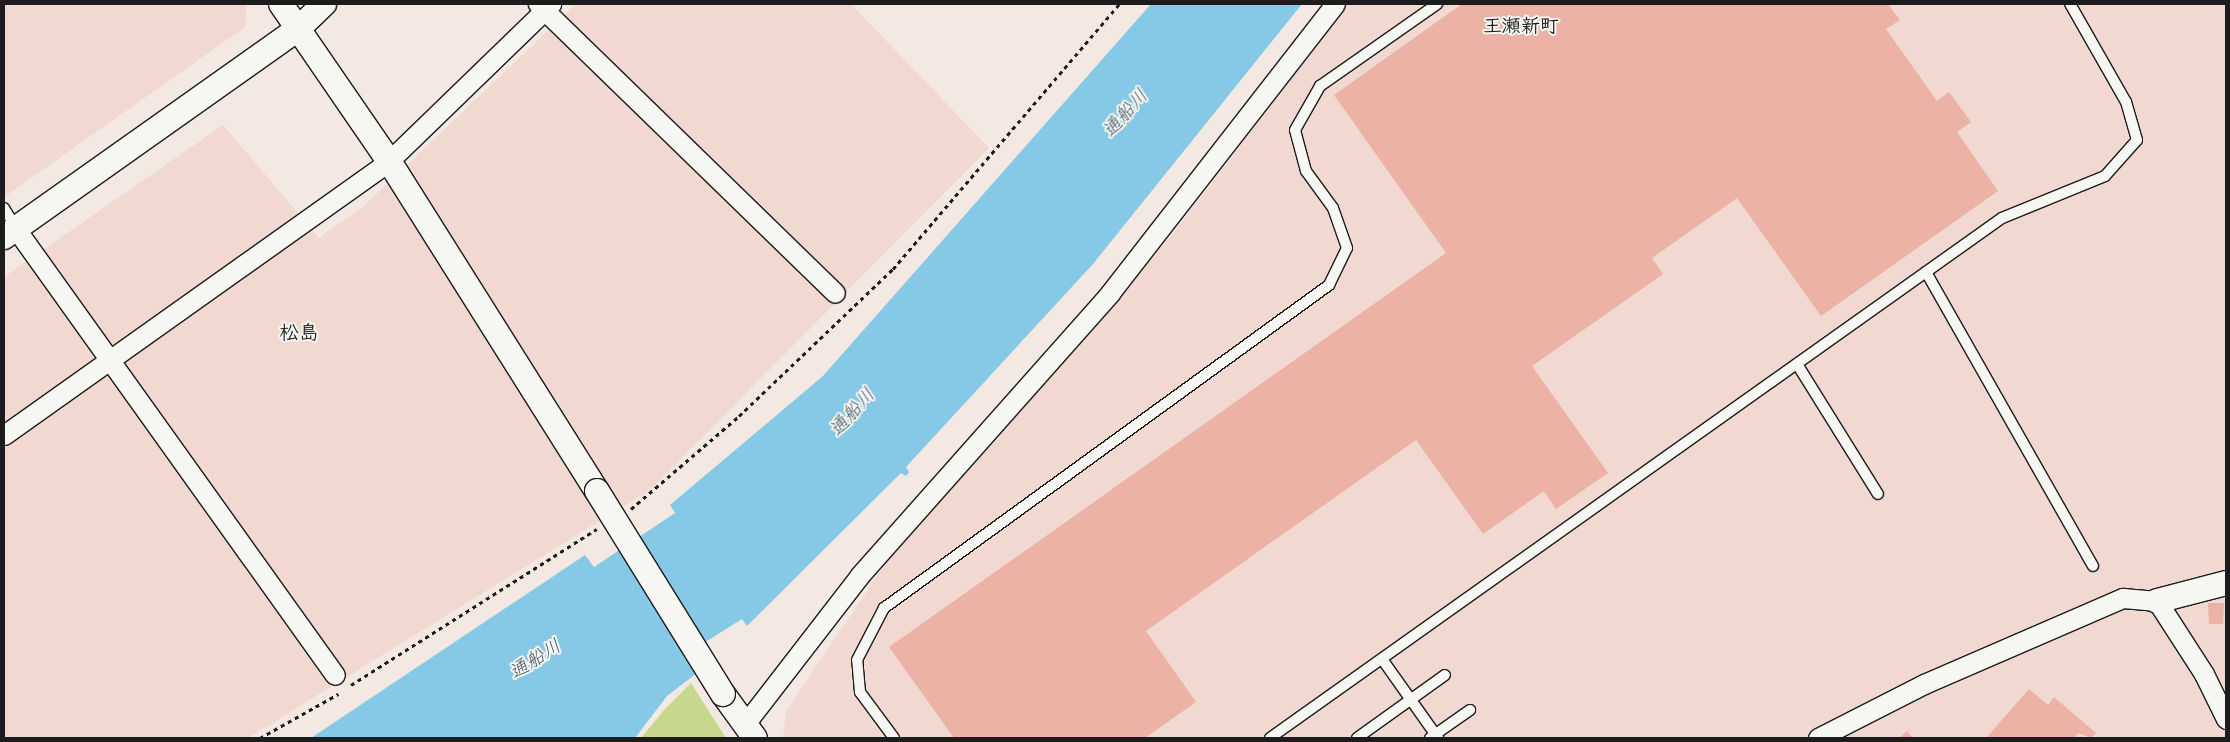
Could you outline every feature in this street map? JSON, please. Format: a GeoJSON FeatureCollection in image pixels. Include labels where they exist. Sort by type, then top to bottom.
{"type":"FeatureCollection","features":[{"type":"Feature","properties":{"kind":"street"},"geometry":{"type":"LineString","coordinates":[[281,4],[389,161],[723,694],[750,731],[860,575],[1116,286],[1335,4]]}},
{"type":"Feature","properties":{"kind":"street"},"geometry":{"type":"LineString","coordinates":[[324,4],[299,28],[10,233],[112,360],[335,675]]}},
{"type":"Feature","properties":{"kind":"street"},"geometry":{"type":"LineString","coordinates":[[4,435],[112,360],[389,161],[544,6],[835,293]]}},
{"type":"Feature","properties":{"kind":"street"},"geometry":{"type":"LineString","coordinates":[[1818,738],[1924,684],[2123,598],[2157,601],[2226,583]]}},
{"type":"Feature","properties":{"kind":"street"},"geometry":{"type":"LineString","coordinates":[[2157,601],[2204,674],[2226,719]]}},
{"type":"Feature","properties":{"kind":"lane"},"geometry":{"type":"LineString","coordinates":[[894,738],[860,692],[857,660],[884,608],[1329,285],[1347,248],[1333,208],[1306,171],[1296,130],[1320,86],[1436,4]]}},
{"type":"Feature","properties":{"kind":"lane"},"geometry":{"type":"LineString","coordinates":[[1270,738],[2002,218],[2105,176],[2137,140],[2126,102],[2070,4]]}},
{"type":"Feature","properties":{"kind":"lane"},"geometry":{"type":"LineString","coordinates":[[4,208],[10,233]]}},
{"type":"Feature","properties":{"kind":"lane"},"geometry":{"type":"LineString","coordinates":[[1926,272],[2093,566]]}},
{"type":"Feature","properties":{"kind":"lane"},"geometry":{"type":"LineString","coordinates":[[1797,364],[1878,494]]}},
{"type":"Feature","properties":{"kind":"lane"},"geometry":{"type":"LineString","coordinates":[[1382,659],[1434,737],[1470,710]]}},
{"type":"Feature","properties":{"kind":"lane"},"geometry":{"type":"LineString","coordinates":[[1357,738],[1445,675]]}},
{"type":"Feature","properties":{"kind":"path"},"geometry":{"type":"LineString","coordinates":[[628,511],[739,416],[894,269],[1119,4]]}},
{"type":"Feature","properties":{"kind":"path"},"geometry":{"type":"LineString","coordinates":[[260,738],[605,525]]}},
{"type":"Feature","properties":{"kind":"shaded area"},"geometry":{"type":"Polygon","coordinates":[[[4,4],[247,4],[245,27],[4,197],[4,4]]]}},
{"type":"Feature","properties":{"kind":"shaded area"},"geometry":{"type":"Polygon","coordinates":[[[576,4],[851,4],[989,148],[650,490],[248,738],[4,738],[4,277],[223,125],[319,238],[365,205],[576,4]]]}},
{"type":"Feature","properties":{"kind":"shaded area"},"geometry":{"type":"Polygon","coordinates":[[[1349,4],[2226,4],[2226,738],[783,738],[786,711],[904,536],[1172,235],[1349,4]]]}},
{"type":"Feature","properties":{"kind":"green space"},"geometry":{"type":"Polygon","coordinates":[[[691,683],[726,738],[641,738],[665,709],[691,683]]]}},
{"type":"Feature","properties":{"kind":"water","name":"通船川"},"geometry":{"type":"Polygon","coordinates":[[[1151,4],[1302,4],[1093,264],[906,467],[909,472],[906,476],[901,473],[747,626],[742,619],[696,648],[706,666],[667,696],[635,738],[311,738],[585,555],[594,567],[675,513],[670,505],[823,376],[1151,4]]]}},
{"type":"Feature","properties":{"kind":"building"},"geometry":{"type":"Polygon","coordinates":[[[1462,4],[1888,4],[1900,20],[1886,29],[1937,101],[1949,92],[1971,122],[1957,132],[1998,191],[1821,316],[1737,198],[1652,258],[1663,274],[1532,366],[1608,473],[1556,509],[1544,491],[1483,534],[1416,440],[1146,631],[1196,702],[1145,738],[954,738],[889,647],[1446,253],[1334,95],[1462,4]]]}},
{"type":"Feature","properties":{"kind":"building"},"geometry":{"type":"Polygon","coordinates":[[[2208,603],[2224,603],[2223,624],[2209,624],[2208,603]]]}},
{"type":"Feature","properties":{"kind":"building"},"geometry":{"type":"Polygon","coordinates":[[[2029,689],[2048,705],[2054,697],[2096,733],[2091,738],[2078,733],[2074,738],[1986,738],[2029,689]]]}},
{"type":"Feature","properties":{"kind":"building"},"geometry":{"type":"Polygon","coordinates":[[[1907,731],[1913,738],[1899,738],[1907,731]]]}},
{"type":"Feature","properties":{"kind":"district","name":"王瀬新町"},"geometry":{"type":"Point","coordinates":[1521,26]}},
{"type":"Feature","properties":{"kind":"district","name":"松島"},"geometry":{"type":"Point","coordinates":[299,332]}}]}
